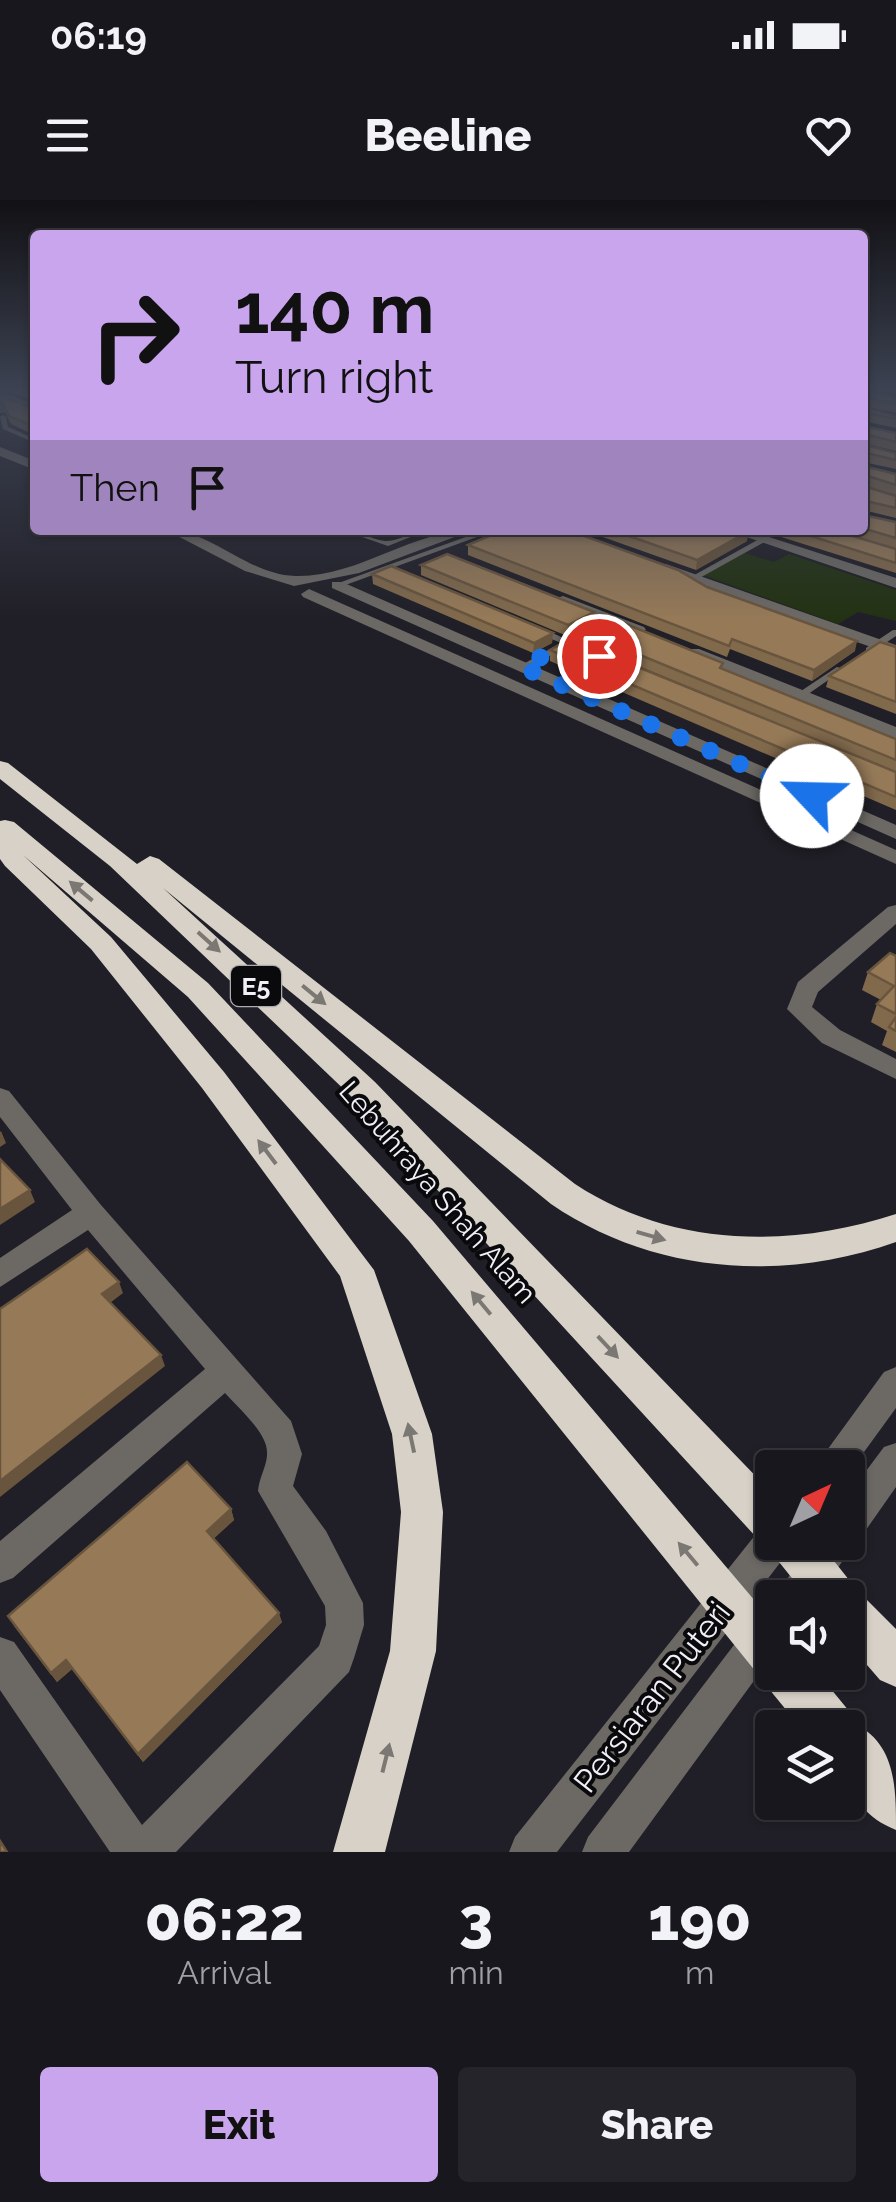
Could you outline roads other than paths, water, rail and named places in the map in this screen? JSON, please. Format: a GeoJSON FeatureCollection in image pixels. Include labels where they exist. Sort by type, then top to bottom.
{"type":"FeatureCollection","features":[{"type":"Feature","properties":{"kind":"highway"},"geometry":{"type":"LineString","coordinates":[[0,766],[74,802],[563,1194],[610,1222],[703,1250],[760,1251],[839,1244],[896,1228]]}},
{"type":"Feature","properties":{"kind":"highway","name":"Lebuhraya Shah Alam"},"geometry":{"type":"LineString","coordinates":[[0,766],[119,861],[351,1077],[755,1505]]}},
{"type":"Feature","properties":{"kind":"highway","name":"Lebuhraya Shah Alam"},"geometry":{"type":"LineString","coordinates":[[0,822],[211,1004],[421,1231],[755,1635]]}},
{"type":"Feature","properties":{"kind":"highway"},"geometry":{"type":"LineString","coordinates":[[0,841],[14,861],[101,943],[213,1080],[356,1270],[412,1434],[422,1512],[413,1651],[359,1852]]}},
{"type":"Feature","properties":{"kind":"highway"},"geometry":{"type":"LineString","coordinates":[[805,1560],[823,1580]]}},
{"type":"Feature","properties":{"kind":"highway"},"geometry":{"type":"LineString","coordinates":[[865,1628],[896,1664]]}},
{"type":"Feature","properties":{"kind":"highway"},"geometry":{"type":"LineString","coordinates":[[801,1690],[817,1710]]}},
{"type":"Feature","properties":{"kind":"highway"},"geometry":{"type":"LineString","coordinates":[[865,1767],[896,1805]]}},
{"type":"Feature","properties":{"kind":"street"},"geometry":{"type":"LineString","coordinates":[[184,535],[270,576],[295,582],[452,535]]}},
{"type":"Feature","properties":{"kind":"street"},"geometry":{"type":"LineString","coordinates":[[748,535],[896,584]]}},
{"type":"Feature","properties":{"kind":"street"},"geometry":{"type":"LineString","coordinates":[[438,550],[456,558]]}},
{"type":"Feature","properties":{"kind":"street"},"geometry":{"type":"LineString","coordinates":[[642,560],[896,651]]}},
{"type":"Feature","properties":{"kind":"street"},"geometry":{"type":"LineString","coordinates":[[337,585],[896,832]]}},
{"type":"Feature","properties":{"kind":"street"},"geometry":{"type":"LineString","coordinates":[[544,593],[896,734]]}},
{"type":"Feature","properties":{"kind":"street"},"geometry":{"type":"LineString","coordinates":[[309,594],[896,858]]}},
{"type":"Feature","properties":{"kind":"street"},"geometry":{"type":"LineString","coordinates":[[896,912],[807,988],[799,1009],[808,1020],[836,1038],[896,1070]]}},
{"type":"Feature","properties":{"kind":"street"},"geometry":{"type":"LineString","coordinates":[[0,1098],[91,1213],[279,1432],[285,1454],[276,1476],[276,1492],[331,1575],[344,1603],[345,1625],[336,1658],[146,1852]]}},
{"type":"Feature","properties":{"kind":"street"},"geometry":{"type":"LineString","coordinates":[[0,1274],[91,1213]]}},
{"type":"Feature","properties":{"kind":"street"},"geometry":{"type":"LineString","coordinates":[[0,1565],[226,1371]]}},
{"type":"Feature","properties":{"kind":"street"},"geometry":{"type":"LineString","coordinates":[[845,1450],[896,1382]]}},
{"type":"Feature","properties":{"kind":"street"},"geometry":{"type":"LineString","coordinates":[[865,1501],[896,1459]]}},
{"type":"Feature","properties":{"kind":"street","name":"Persiaran Puteri"},"geometry":{"type":"LineString","coordinates":[[530,1852],[758,1560]]}},
{"type":"Feature","properties":{"kind":"street","name":"Persiaran Puteri"},"geometry":{"type":"LineString","coordinates":[[604,1852],[755,1648]]}},
{"type":"Feature","properties":{"kind":"street"},"geometry":{"type":"LineString","coordinates":[[0,1656],[136,1852]]}},
{"type":"Feature","properties":{"kind":"lane"},"geometry":{"type":"LineString","coordinates":[[361,535],[388,544],[411,535]]}},
{"type":"Feature","properties":{"kind":"lane"},"geometry":{"type":"LineString","coordinates":[[337,585],[478,535]]}},
{"type":"Feature","properties":{"kind":"lane"},"geometry":{"type":"LineString","coordinates":[[692,578],[764,540]]}},
{"type":"Feature","properties":{"kind":"lane"},"geometry":{"type":"LineString","coordinates":[[388,568],[406,575]]}},
{"type":"Feature","properties":{"kind":"lane"},"geometry":{"type":"LineString","coordinates":[[522,667],[612,620]]}},
{"type":"Feature","properties":{"kind":"lane"},"geometry":{"type":"LineString","coordinates":[[532,628],[585,650]]}},
{"type":"Feature","properties":{"kind":"lane"},"geometry":{"type":"LineString","coordinates":[[862,654],[896,632]]}},
{"type":"Feature","properties":{"kind":"lane"},"geometry":{"type":"LineString","coordinates":[[801,696],[847,664]]}}]}
